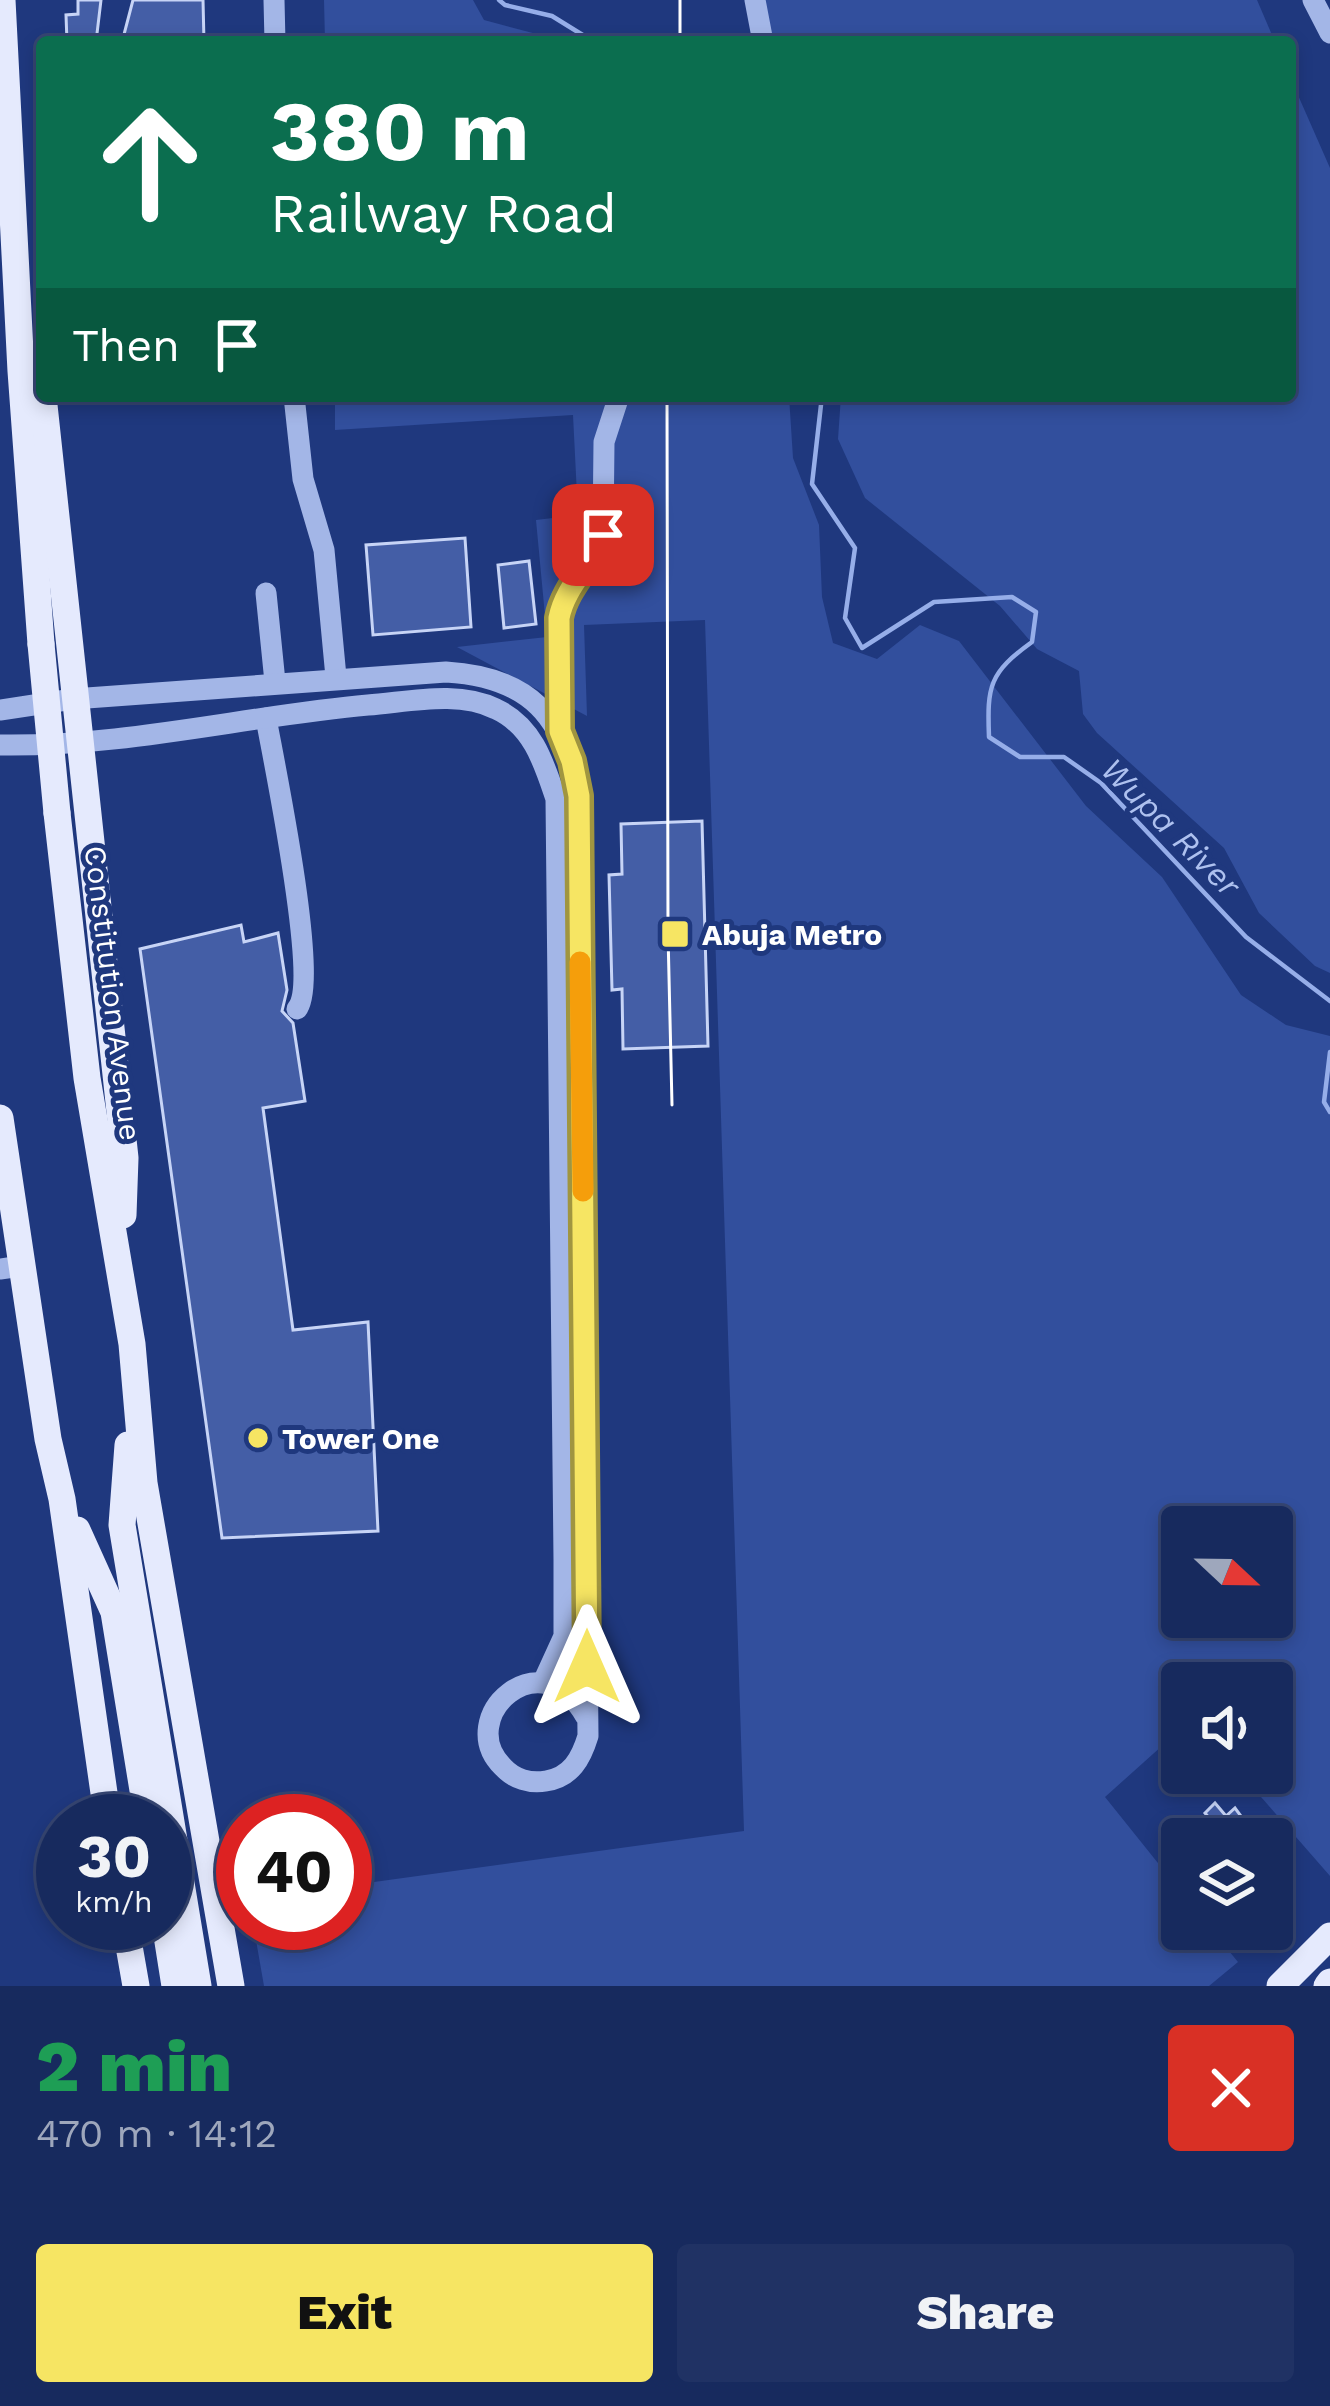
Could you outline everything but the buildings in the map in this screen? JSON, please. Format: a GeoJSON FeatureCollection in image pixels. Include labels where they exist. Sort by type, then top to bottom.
{"type":"FeatureCollection","features":[{"type":"Feature","properties":{"kind":"main road","name":"Constitution Avenue"},"geometry":{"type":"LineString","coordinates":[[2,0],[41,644],[87,1078],[136,1382],[144,1483],[231,1986]]}},
{"type":"Feature","properties":{"kind":"main road"},"geometry":{"type":"LineString","coordinates":[[15,270],[36,362]]}},
{"type":"Feature","properties":{"kind":"main road"},"geometry":{"type":"LineString","coordinates":[[44,402],[124,1158],[121,1279]]}},
{"type":"Feature","properties":{"kind":"main road"},"geometry":{"type":"LineString","coordinates":[[0,1118],[10,1259],[62,1499],[104,1794]]}},
{"type":"Feature","properties":{"kind":"main road"},"geometry":{"type":"LineString","coordinates":[[136,1382],[122,1525],[147,1794]]}},
{"type":"Feature","properties":{"kind":"main road"},"geometry":{"type":"LineString","coordinates":[[62,1499],[114,1612],[181,1882],[198,1986]]}},
{"type":"Feature","properties":{"kind":"main road"},"geometry":{"type":"LineString","coordinates":[[1280,1986],[1330,1936]]}},
{"type":"Feature","properties":{"kind":"main road"},"geometry":{"type":"LineString","coordinates":[[130,1950],[136,1986]]}},
{"type":"Feature","properties":{"kind":"main road"},"geometry":{"type":"LineString","coordinates":[[169,1950],[175,1986]]}},
{"type":"Feature","properties":{"kind":"street"},"geometry":{"type":"LineString","coordinates":[[274,0],[275,36]]}},
{"type":"Feature","properties":{"kind":"street"},"geometry":{"type":"LineString","coordinates":[[755,0],[762,36]]}},
{"type":"Feature","properties":{"kind":"street"},"geometry":{"type":"LineString","coordinates":[[1313,0],[1330,33]]}},
{"type":"Feature","properties":{"kind":"street"},"geometry":{"type":"LineString","coordinates":[[295,402],[303,479],[324,550],[336,677]]}},
{"type":"Feature","properties":{"kind":"street"},"geometry":{"type":"LineString","coordinates":[[560,731],[559,618],[562,603],[597,552],[603,535],[607,516],[604,442],[617,402]]}},
{"type":"Feature","properties":{"kind":"street"},"geometry":{"type":"LineString","coordinates":[[266,593],[275,682]]}},
{"type":"Feature","properties":{"kind":"street"},"geometry":{"type":"LineString","coordinates":[[0,710],[73,699],[336,677],[477,674],[505,683],[535,703],[560,731],[579,796],[588,1736],[582,1756],[570,1771],[553,1780],[533,1783],[499,1765],[488,1728],[494,1709],[523,1684],[543,1682],[561,1688],[577,1700],[586,1717]]}},
{"type":"Feature","properties":{"kind":"street"},"geometry":{"type":"LineString","coordinates":[[0,745],[78,743],[442,699],[497,709],[526,734],[541,756],[556,799],[565,1620],[559,1651],[543,1682]]}},
{"type":"Feature","properties":{"kind":"street"},"geometry":{"type":"LineString","coordinates":[[266,718],[300,922],[304,995],[297,1009]]}},
{"type":"Feature","properties":{"kind":"shaded area"},"geometry":{"type":"Polygon","coordinates":[[[324,0],[473,0],[484,20],[544,36],[325,36],[324,0]]]}},
{"type":"Feature","properties":{"kind":"shaded area"},"geometry":{"type":"Polygon","coordinates":[[[755,0],[1257,0],[1272,36],[762,36],[755,0]]]}},
{"type":"Feature","properties":{"kind":"shaded area"},"geometry":{"type":"Polygon","coordinates":[[[1296,91],[1330,168],[1330,973],[1315,966],[1259,913],[1224,848],[1097,733],[1083,714],[1079,671],[1037,649],[1000,606],[865,498],[838,439],[841,402],[1296,402],[1296,91]]]}},
{"type":"Feature","properties":{"kind":"shaded area"},"geometry":{"type":"Polygon","coordinates":[[[335,402],[789,402],[793,458],[819,525],[822,597],[833,643],[877,659],[920,625],[959,641],[1086,806],[1162,877],[1241,995],[1286,1025],[1330,1036],[1330,1876],[1293,1834],[1293,1818],[1279,1818],[1258,1794],[1293,1794],[1293,1662],[1161,1662],[1161,1747],[1105,1797],[1161,1867],[1161,1950],[1228,1950],[1238,1962],[1209,1986],[264,1986],[258,1950],[372,1950],[372,1882],[744,1831],[705,620],[584,625],[587,716],[457,647],[547,637],[536,520],[578,515],[573,415],[335,430],[335,402]]]}},
{"type":"Feature","properties":{"kind":"waterway","name":"Wupa River"},"geometry":{"type":"LineString","coordinates":[[499,0],[552,16],[584,36]]}},
{"type":"Feature","properties":{"kind":"waterway","name":"Wupa River"},"geometry":{"type":"LineString","coordinates":[[821,402],[812,484],[855,548],[845,618],[862,648],[934,602],[1012,597],[1036,612],[1032,642],[1007,663],[994,682],[989,737],[1020,757],[1064,757],[1101,783],[1246,937],[1330,1001]]}},
{"type":"Feature","properties":{"kind":"waterway","name":"Wupa River"},"geometry":{"type":"LineString","coordinates":[[1330,1052],[1324,1102],[1330,1112]]}},
{"type":"Feature","properties":{"kind":"tram line"},"geometry":{"type":"LineString","coordinates":[[680,0],[680,36]]}},
{"type":"Feature","properties":{"kind":"tram line"},"geometry":{"type":"LineString","coordinates":[[667,402],[672,1105]]}},
{"type":"Feature","properties":{"kind":"slow traffic"},"geometry":{"type":"LineString","coordinates":[[580,962],[583,1191]]}},
{"type":"Feature","properties":{"kind":"place","name":"Abuja Metro"},"geometry":{"type":"Point","coordinates":[675,934]}},
{"type":"Feature","properties":{"kind":"place","name":"Tower One"},"geometry":{"type":"Point","coordinates":[258,1438]}},
{"type":"Feature","properties":{"kind":"route"},"geometry":{"type":"LineString","coordinates":[[587,1667],[579,796],[560,731],[559,618],[562,603],[597,552],[603,535]]}}]}
